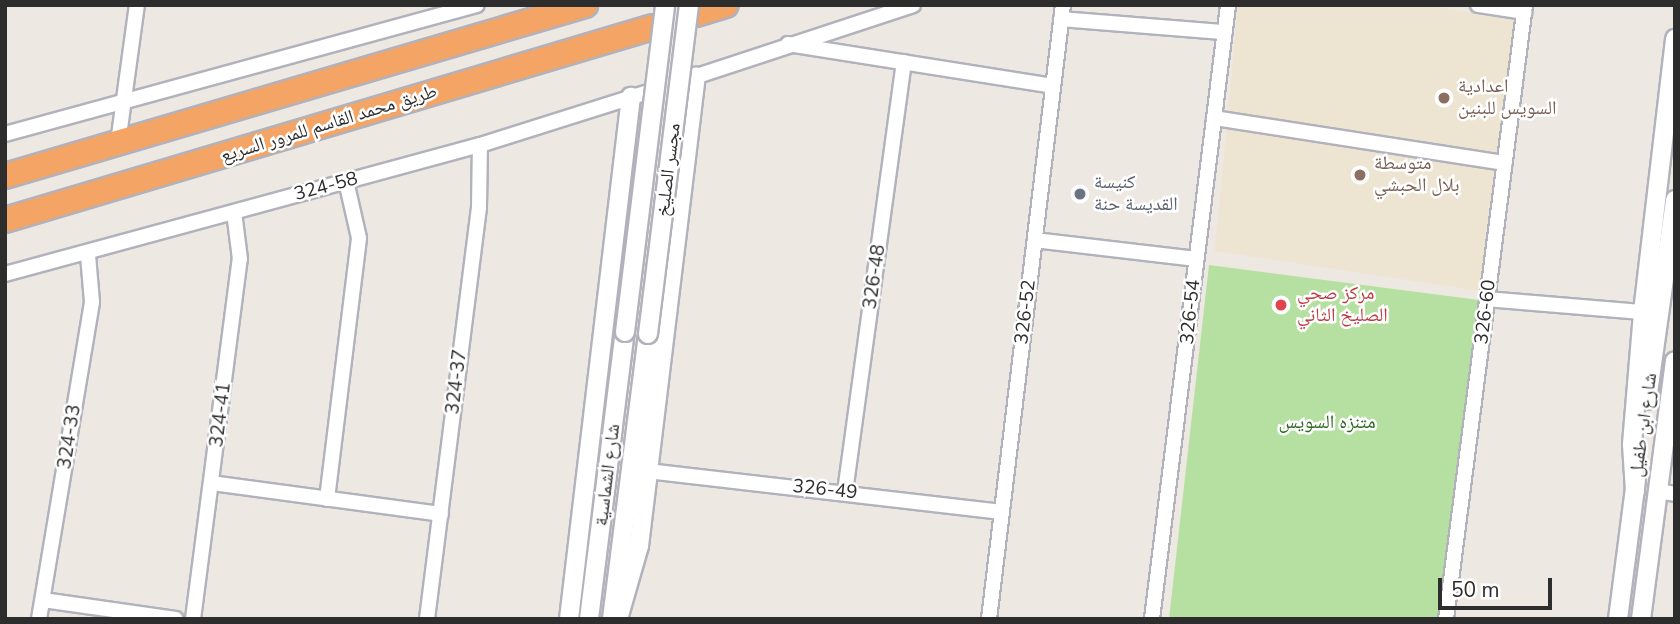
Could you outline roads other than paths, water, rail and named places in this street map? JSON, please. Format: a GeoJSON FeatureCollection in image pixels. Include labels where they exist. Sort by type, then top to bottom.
{"type":"FeatureCollection","features":[{"type":"Feature","properties":{"kind":"highway","name":"طريق محمد القاسم للمرور السريع"},"geometry":{"type":"LineString","coordinates":[[5,176],[585,5]]}},
{"type":"Feature","properties":{"kind":"highway"},"geometry":{"type":"LineString","coordinates":[[693,9],[726,5]]}},
{"type":"Feature","properties":{"kind":"highway","name":"طريق محمد القاسم للمرور السريع"},"geometry":{"type":"LineString","coordinates":[[5,220],[653,27]]}},
{"type":"Feature","properties":{"kind":"street"},"geometry":{"type":"LineString","coordinates":[[118,143],[137,5]]}},
{"type":"Feature","properties":{"kind":"street"},"geometry":{"type":"LineString","coordinates":[[5,134],[477,5]]}},
{"type":"Feature","properties":{"kind":"street","name":"مجسر الصليخ"},"geometry":{"type":"LineString","coordinates":[[625,331],[665,5]]}},
{"type":"Feature","properties":{"kind":"street"},"geometry":{"type":"LineString","coordinates":[[618,619],[635,568],[692,77],[913,5]]}},
{"type":"Feature","properties":{"kind":"street","name":"326-54"},"geometry":{"type":"LineString","coordinates":[[1152,619],[1228,5]]}},
{"type":"Feature","properties":{"kind":"street"},"geometry":{"type":"LineString","coordinates":[[1478,5],[1525,9]]}},
{"type":"Feature","properties":{"kind":"street","name":"مجسر الصليخ"},"geometry":{"type":"LineString","coordinates":[[648,334],[693,9]]}},
{"type":"Feature","properties":{"kind":"street","name":"326-60"},"geometry":{"type":"LineString","coordinates":[[1446,619],[1525,9]]}},
{"type":"Feature","properties":{"kind":"street"},"geometry":{"type":"LineString","coordinates":[[1062,12],[1224,32]]}},
{"type":"Feature","properties":{"kind":"street","name":"326-52"},"geometry":{"type":"LineString","coordinates":[[989,619],[1062,12]]}},
{"type":"Feature","properties":{"kind":"street"},"geometry":{"type":"LineString","coordinates":[[1634,491],[1632,444],[1643,312],[1675,38]]}},
{"type":"Feature","properties":{"kind":"street"},"geometry":{"type":"LineString","coordinates":[[788,44],[1053,86]]}},
{"type":"Feature","properties":{"kind":"street","name":"326-48"},"geometry":{"type":"LineString","coordinates":[[845,492],[904,62]]}},
{"type":"Feature","properties":{"kind":"street"},"geometry":{"type":"LineString","coordinates":[[569,619],[638,95]]}},
{"type":"Feature","properties":{"kind":"street","name":"324-58"},"geometry":{"type":"LineString","coordinates":[[5,274],[88,255],[480,145],[638,95]]}},
{"type":"Feature","properties":{"kind":"street"},"geometry":{"type":"LineString","coordinates":[[1214,118],[1504,163]]}},
{"type":"Feature","properties":{"kind":"street","name":"324-37"},"geometry":{"type":"LineString","coordinates":[[427,619],[479,207],[480,145]]}},
{"type":"Feature","properties":{"kind":"street"},"geometry":{"type":"LineString","coordinates":[[327,499],[359,238],[346,181]]}},
{"type":"Feature","properties":{"kind":"street","name":"شارع ابن طفيل"},"geometry":{"type":"LineString","coordinates":[[1618,619],[1675,200]]}},
{"type":"Feature","properties":{"kind":"street","name":"324-41"},"geometry":{"type":"LineString","coordinates":[[193,619],[240,259],[234,212]]}},
{"type":"Feature","properties":{"kind":"street"},"geometry":{"type":"LineString","coordinates":[[1035,240],[1196,259]]}},
{"type":"Feature","properties":{"kind":"street","name":"324-33"},"geometry":{"type":"LineString","coordinates":[[39,619],[92,302],[88,255]]}},
{"type":"Feature","properties":{"kind":"street"},"geometry":{"type":"LineString","coordinates":[[1487,299],[1643,312]]}},
{"type":"Feature","properties":{"kind":"street","name":"شارع الشماسية"},"geometry":{"type":"LineString","coordinates":[[589,619],[625,331]]}},
{"type":"Feature","properties":{"kind":"street","name":"شارع الشماسية"},"geometry":{"type":"LineString","coordinates":[[612,619],[648,334]]}},
{"type":"Feature","properties":{"kind":"street","name":"شارع ابن طفيل"},"geometry":{"type":"LineString","coordinates":[[1641,619],[1666,493],[1675,361]]}},
{"type":"Feature","properties":{"kind":"street"},"geometry":{"type":"LineString","coordinates":[[1666,493],[1675,432]]}},
{"type":"Feature","properties":{"kind":"street","name":"326-49"},"geometry":{"type":"LineString","coordinates":[[648,471],[1002,512]]}},
{"type":"Feature","properties":{"kind":"street"},"geometry":{"type":"LineString","coordinates":[[212,483],[441,514]]}},
{"type":"Feature","properties":{"kind":"street"},"geometry":{"type":"LineString","coordinates":[[43,600],[176,619]]}},
{"type":"Feature","properties":{"kind":"place","name":"اعدادية السويس للبنين"},"geometry":{"type":"Point","coordinates":[1444,98]}},
{"type":"Feature","properties":{"kind":"place","name":"متوسطة بلال الحبشي"},"geometry":{"type":"Point","coordinates":[1360,175]}},
{"type":"Feature","properties":{"kind":"place","name":"كنيسة القديسة حنة"},"geometry":{"type":"Point","coordinates":[1080,194]}},
{"type":"Feature","properties":{"kind":"place","name":"مركز صحي الصليخ الثاني"},"geometry":{"type":"Point","coordinates":[1281,305]}},
{"type":"Feature","properties":{"kind":"park label","name":"متنزه السويس"},"geometry":{"type":"Point","coordinates":[1327,423]}}]}
